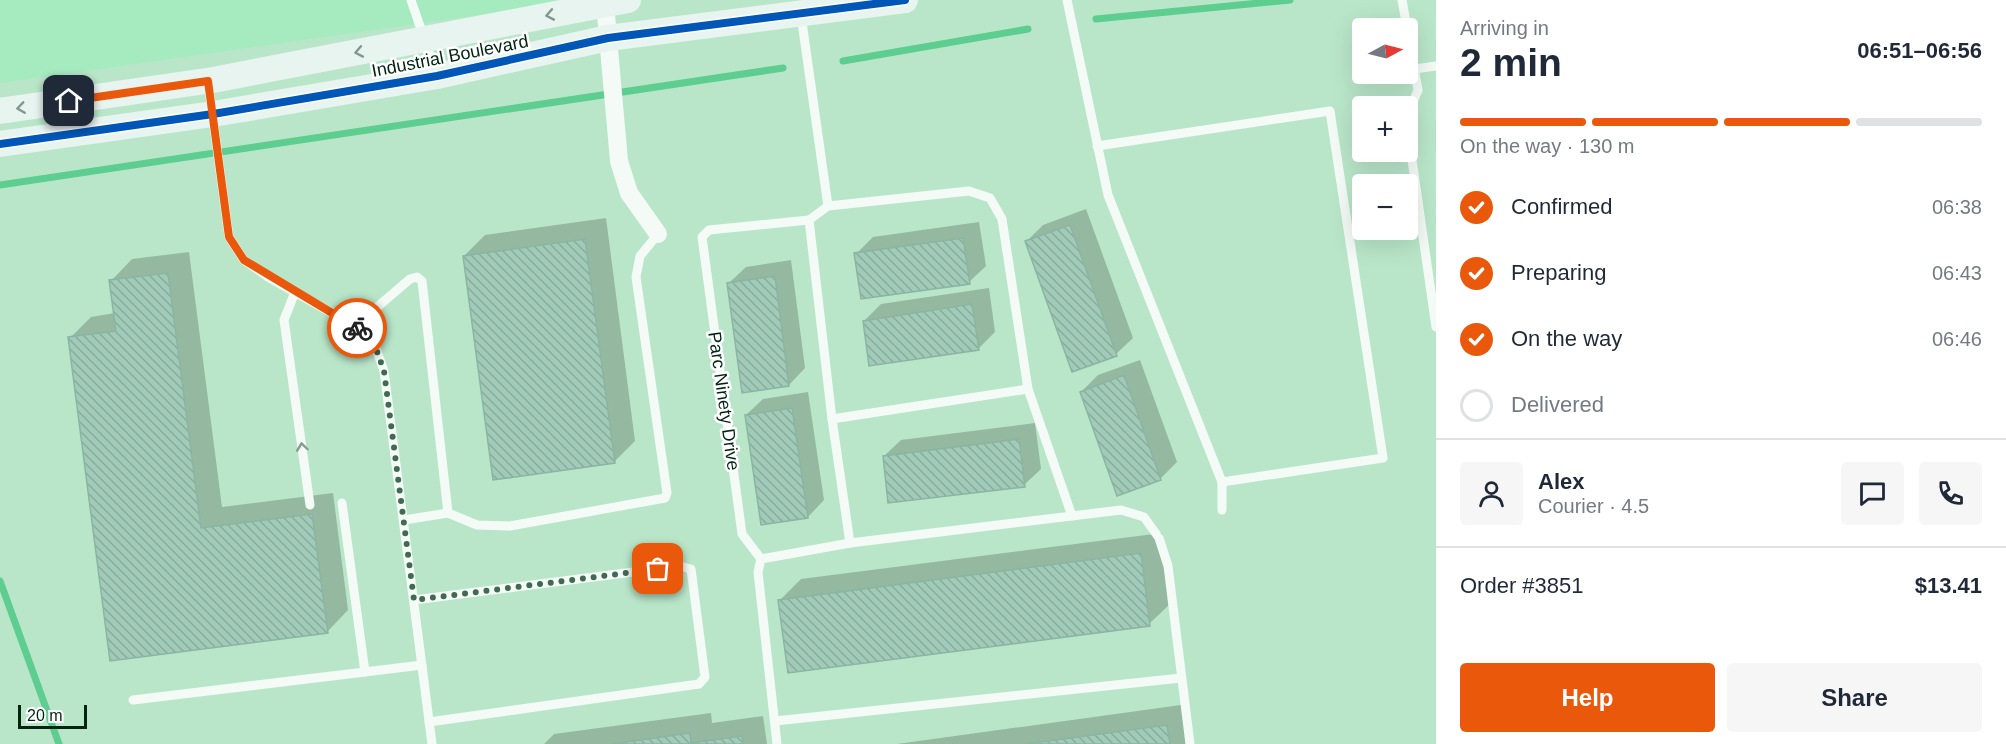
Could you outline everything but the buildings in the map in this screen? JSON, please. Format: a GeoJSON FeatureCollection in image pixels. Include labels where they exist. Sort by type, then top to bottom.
{"type":"FeatureCollection","features":[{"type":"Feature","properties":{"kind":"street","name":"Industrial Boulevard"},"geometry":{"type":"LineString","coordinates":[[0,144],[214,123],[608,38],[905,0]]}},
{"type":"Feature","properties":{"kind":"street","name":"Industrial Boulevard"},"geometry":{"type":"LineString","coordinates":[[0,111],[208,81],[617,2]]}},
{"type":"Feature","properties":{"kind":"street"},"geometry":{"type":"LineString","coordinates":[[617,2],[608,38],[619,161],[629,193],[658,234]]}},
{"type":"Feature","properties":{"kind":"lane"},"geometry":{"type":"LineString","coordinates":[[411,0],[437,76]]}},
{"type":"Feature","properties":{"kind":"lane"},"geometry":{"type":"LineString","coordinates":[[1067,0],[1108,195],[1222,482],[1222,510]]}},
{"type":"Feature","properties":{"kind":"lane"},"geometry":{"type":"LineString","coordinates":[[1402,0],[1405,18]]}},
{"type":"Feature","properties":{"kind":"lane"},"geometry":{"type":"LineString","coordinates":[[801,15],[828,206]]}},
{"type":"Feature","properties":{"kind":"lane"},"geometry":{"type":"LineString","coordinates":[[1418,68],[1436,66]]}},
{"type":"Feature","properties":{"kind":"lane"},"geometry":{"type":"LineString","coordinates":[[208,81],[229,237],[240,255],[268,277],[355,326],[374,343],[384,371],[432,744]]}},
{"type":"Feature","properties":{"kind":"lane"},"geometry":{"type":"LineString","coordinates":[[1097,146],[1330,111],[1383,458],[1222,482]]}},
{"type":"Feature","properties":{"kind":"lane"},"geometry":{"type":"LineString","coordinates":[[1412,162],[1436,327]]}},
{"type":"Feature","properties":{"kind":"lane"},"geometry":{"type":"LineString","coordinates":[[850,543],[832,419],[809,220],[828,206],[969,191],[990,198],[1002,219],[1028,389],[1072,516]]}},
{"type":"Feature","properties":{"kind":"lane","name":"Parc Ninety Drive"},"geometry":{"type":"LineString","coordinates":[[760,559],[742,534],[702,237],[709,230],[809,220]]}},
{"type":"Feature","properties":{"kind":"lane"},"geometry":{"type":"LineString","coordinates":[[404,520],[448,513],[477,525],[510,526],[665,498],[667,493],[636,277],[640,256],[658,234]]}},
{"type":"Feature","properties":{"kind":"lane"},"geometry":{"type":"LineString","coordinates":[[355,326],[410,279],[417,277],[422,281],[448,513]]}},
{"type":"Feature","properties":{"kind":"lane"},"geometry":{"type":"LineString","coordinates":[[295,292],[284,320],[310,505]]}},
{"type":"Feature","properties":{"kind":"lane"},"geometry":{"type":"LineString","coordinates":[[832,419],[1028,389]]}},
{"type":"Feature","properties":{"kind":"lane"},"geometry":{"type":"LineString","coordinates":[[342,503],[366,672]]}},
{"type":"Feature","properties":{"kind":"lane"},"geometry":{"type":"LineString","coordinates":[[777,744],[758,572],[760,559],[850,543],[1121,510],[1144,517],[1159,538],[1168,566],[1190,744]]}},
{"type":"Feature","properties":{"kind":"lane"},"geometry":{"type":"LineString","coordinates":[[414,600],[680,566],[691,570],[704,666],[705,677],[699,684],[429,722]]}},
{"type":"Feature","properties":{"kind":"lane"},"geometry":{"type":"LineString","coordinates":[[133,700],[422,665]]}},
{"type":"Feature","properties":{"kind":"lane"},"geometry":{"type":"LineString","coordinates":[[775,721],[1181,678]]}},
{"type":"Feature","properties":{"kind":"shaded area"},"geometry":{"type":"Polygon","coordinates":[[[0,0],[585,0],[0,83],[0,0]]]}},
{"type":"Feature","properties":{"kind":"waterway"},"geometry":{"type":"LineString","coordinates":[[1096,19],[1290,0]]}},
{"type":"Feature","properties":{"kind":"waterway"},"geometry":{"type":"LineString","coordinates":[[843,61],[1028,29]]}},
{"type":"Feature","properties":{"kind":"waterway"},"geometry":{"type":"LineString","coordinates":[[0,185],[783,68]]}},
{"type":"Feature","properties":{"kind":"waterway"},"geometry":{"type":"LineString","coordinates":[[0,581],[59,744]]}},
{"type":"Feature","properties":{"kind":"cycle path"},"geometry":{"type":"LineString","coordinates":[[0,144],[213,114],[437,76],[608,38],[905,0]]}},
{"type":"Feature","properties":{"kind":"way so far"},"geometry":{"type":"LineString","coordinates":[[357,328],[374,343],[384,371],[414,600],[658,569]]}},
{"type":"Feature","properties":{"kind":"route"},"geometry":{"type":"LineString","coordinates":[[69,101],[208,81],[229,237],[244,260],[268,277],[357,328]]}}]}
